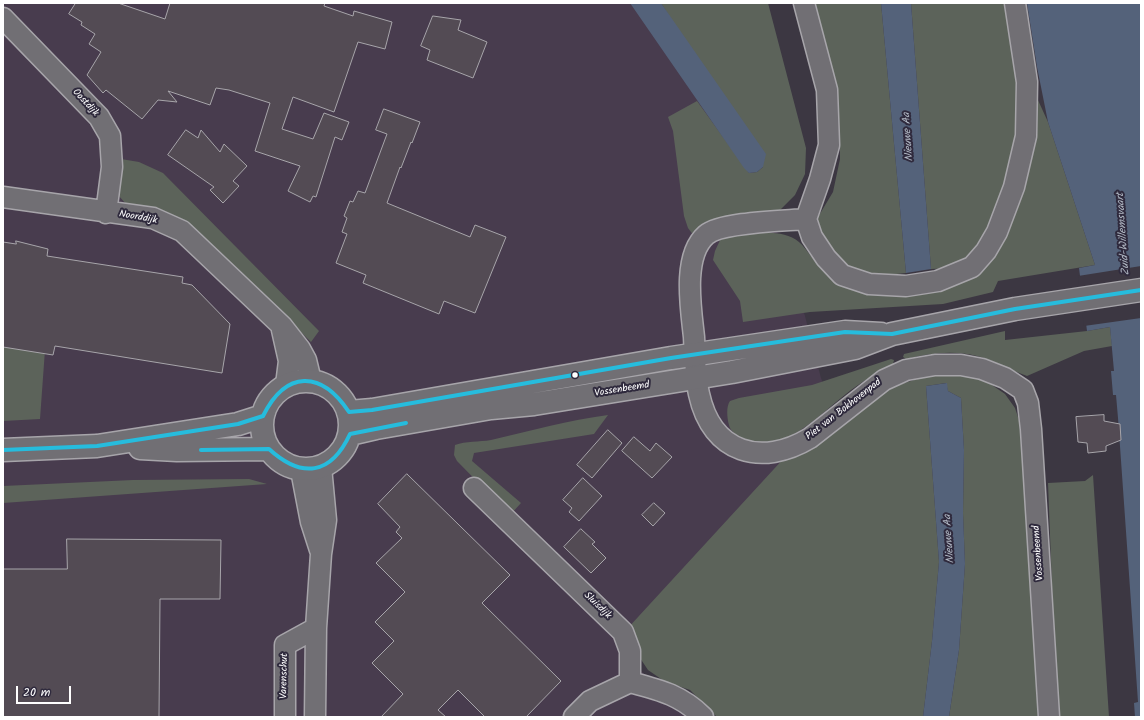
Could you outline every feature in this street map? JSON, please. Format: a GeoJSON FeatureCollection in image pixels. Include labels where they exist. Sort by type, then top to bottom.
{"type":"FeatureCollection","features":[{"type":"Feature","properties":{"kind":"main road","name":"Vossenbeemd"},"geometry":{"type":"LineString","coordinates":[[350,434],[491,408],[534,404],[698,378],[855,348],[892,334],[1015,309],[1141,290]]}},
{"type":"Feature","properties":{"kind":"main road","name":"Vossenbeemd"},"geometry":{"type":"LineString","coordinates":[[349,412],[372,410],[695,354],[845,332],[892,334]]}},
{"type":"Feature","properties":{"kind":"main road"},"geometry":{"type":"LineString","coordinates":[[301,381],[311,381],[324,384],[334,391],[343,401],[349,412],[351,423],[350,434],[340,455],[331,462],[311,468],[289,466],[278,459],[269,449],[264,439],[262,428],[263,416],[266,405],[273,396],[286,385],[301,381]]}},
{"type":"Feature","properties":{"kind":"main road"},"geometry":{"type":"LineString","coordinates":[[96,446],[238,424],[263,416]]}},
{"type":"Feature","properties":{"kind":"main road"},"geometry":{"type":"LineString","coordinates":[[3,450],[96,446],[177,450],[269,449]]}},
{"type":"Feature","properties":{"kind":"street"},"geometry":{"type":"LineString","coordinates":[[804,3],[827,90],[829,145],[820,179],[806,219],[812,237],[826,258],[842,274],[869,284],[906,286],[938,281],[972,267],[986,251],[997,232],[1014,187],[1026,136],[1027,82],[1015,3]]}},
{"type":"Feature","properties":{"kind":"street","name":"Oostdijk"},"geometry":{"type":"LineString","coordinates":[[3,18],[99,117],[110,136],[112,167],[106,213]]}},
{"type":"Feature","properties":{"kind":"street","name":"Noorddijk"},"geometry":{"type":"LineString","coordinates":[[3,197],[106,213],[153,218],[182,231],[282,326],[300,349],[306,360],[311,381]]}},
{"type":"Feature","properties":{"kind":"street","name":"Piet van Bokhovenpad"},"geometry":{"type":"LineString","coordinates":[[806,219],[724,227],[705,236],[694,255],[690,276],[690,304],[699,395],[708,418],[720,435],[728,443],[746,451],[761,454],[799,445],[884,380],[906,370],[934,365],[961,365],[982,369],[1005,378],[1023,390]]}},
{"type":"Feature","properties":{"kind":"street"},"geometry":{"type":"LineString","coordinates":[[282,326],[289,361],[286,385]]}},
{"type":"Feature","properties":{"kind":"street","name":"Vossenbeemd"},"geometry":{"type":"LineString","coordinates":[[1023,390],[1028,402],[1031,429],[1049,717]]}},
{"type":"Feature","properties":{"kind":"street"},"geometry":{"type":"LineString","coordinates":[[311,468],[326,520],[321,554],[316,628],[315,717]]}},
{"type":"Feature","properties":{"kind":"street","name":"Sluisdijk"},"geometry":{"type":"LineString","coordinates":[[474,488],[623,632],[630,651],[630,682]]}},
{"type":"Feature","properties":{"kind":"street","name":"Varenschut"},"geometry":{"type":"LineString","coordinates":[[285,717],[285,645],[316,628]]}},
{"type":"Feature","properties":{"kind":"street"},"geometry":{"type":"LineString","coordinates":[[574,717],[590,701],[630,682],[669,693],[691,704],[703,717]]}},
{"type":"Feature","properties":{"kind":"shaded area"},"geometry":{"type":"Polygon","coordinates":[[[3,3],[632,3],[761,182],[805,316],[821,378],[830,405],[627,656],[686,717],[3,717],[3,3]]]}},
{"type":"Feature","properties":{"kind":"shaded area"},"geometry":{"type":"Polygon","coordinates":[[[661,3],[768,3],[806,148],[805,174],[795,195],[780,210],[723,218],[694,236],[688,228],[684,216],[673,131],[668,117],[697,101],[749,173],[757,172],[763,167],[661,3]]]}},
{"type":"Feature","properties":{"kind":"shaded area"},"geometry":{"type":"Polygon","coordinates":[[[805,3],[881,3],[906,273],[869,277],[849,270],[818,235],[818,217],[833,192],[840,159],[840,136],[805,3]]]}},
{"type":"Feature","properties":{"kind":"shaded area"},"geometry":{"type":"Polygon","coordinates":[[[911,3],[1006,3],[1022,87],[1020,134],[992,229],[968,258],[954,268],[931,269],[911,3]]]}},
{"type":"Feature","properties":{"kind":"shaded area"},"geometry":{"type":"Polygon","coordinates":[[[1032,87],[1048,122],[1095,265],[998,281],[993,292],[943,304],[810,312],[743,322],[740,301],[713,260],[721,238],[762,233],[782,234],[791,237],[799,242],[822,267],[868,292],[993,255],[1032,87]]]}},
{"type":"Feature","properties":{"kind":"shaded area"},"geometry":{"type":"Polygon","coordinates":[[[121,159],[139,162],[163,173],[319,331],[311,342],[196,230],[171,216],[127,205],[118,195],[121,159]]]}},
{"type":"Feature","properties":{"kind":"shaded area"},"geometry":{"type":"Polygon","coordinates":[[[1110,327],[1112,346],[1084,351],[1027,376],[990,360],[968,354],[942,353],[906,359],[903,357],[904,354],[1005,331],[1005,340],[1110,327]]]}},
{"type":"Feature","properties":{"kind":"shaded area"},"geometry":{"type":"Polygon","coordinates":[[[3,344],[45,350],[40,419],[3,421],[3,344]]]}},
{"type":"Feature","properties":{"kind":"shaded area"},"geometry":{"type":"Polygon","coordinates":[[[891,359],[894,360],[893,364],[856,386],[815,420],[786,438],[772,443],[757,444],[743,440],[734,434],[730,427],[727,412],[730,401],[739,398],[812,385],[891,359]]]}},
{"type":"Feature","properties":{"kind":"shaded area"},"geometry":{"type":"Polygon","coordinates":[[[936,373],[977,376],[989,383],[1005,394],[1015,408],[1023,432],[1038,717],[949,717],[959,650],[965,564],[963,513],[964,450],[961,398],[948,391],[946,383],[926,386],[939,562],[923,717],[717,717],[690,690],[664,681],[648,670],[640,658],[637,639],[627,629],[785,457],[839,426],[892,387],[936,373]]]}},
{"type":"Feature","properties":{"kind":"shaded area"},"geometry":{"type":"Polygon","coordinates":[[[608,415],[594,434],[474,453],[472,461],[521,503],[510,515],[457,461],[454,455],[455,445],[491,440],[564,423],[608,415]]]}},
{"type":"Feature","properties":{"kind":"shaded area"},"geometry":{"type":"Polygon","coordinates":[[[1093,475],[1109,717],[1057,717],[1048,483],[1085,481],[1093,475]]]}},
{"type":"Feature","properties":{"kind":"shaded area"},"geometry":{"type":"Polygon","coordinates":[[[249,479],[267,484],[3,503],[3,486],[133,480],[249,479]]]}},
{"type":"Feature","properties":{"kind":"water"},"geometry":{"type":"Polygon","coordinates":[[[630,3],[661,3],[766,154],[763,167],[757,172],[749,173],[744,168],[630,3]]]}},
{"type":"Feature","properties":{"kind":"water","name":"Nieuwe Aa"},"geometry":{"type":"Polygon","coordinates":[[[881,3],[911,3],[931,269],[906,273],[881,3]]]}},
{"type":"Feature","properties":{"kind":"water","name":"Zuid-Willemsvaart"},"geometry":{"type":"Polygon","coordinates":[[[1027,3],[1141,3],[1141,717],[1135,717],[1134,703],[1138,702],[1118,418],[1116,395],[1113,395],[1111,371],[1114,371],[1110,327],[1087,331],[1079,268],[1095,265],[1048,122],[1037,67],[1027,3]]]}},
{"type":"Feature","properties":{"kind":"water","name":"Nieuwe Aa"},"geometry":{"type":"Polygon","coordinates":[[[947,383],[948,391],[961,398],[964,450],[963,513],[965,564],[959,650],[949,717],[923,717],[939,562],[926,386],[947,383]]]}},
{"type":"Feature","properties":{"kind":"pier"},"geometry":{"type":"Polygon","coordinates":[[[1141,266],[1141,318],[1084,326],[1078,276],[1141,266]]]}},
{"type":"Feature","properties":{"kind":"building"},"geometry":{"type":"Polygon","coordinates":[[[76,3],[118,3],[165,19],[170,3],[325,3],[324,6],[353,16],[354,11],[392,22],[385,49],[358,42],[334,112],[293,97],[282,129],[313,139],[324,113],[349,122],[342,140],[335,137],[316,197],[313,196],[310,202],[288,191],[300,166],[255,151],[270,103],[229,90],[216,88],[210,105],[168,91],[177,102],[158,100],[142,119],[106,90],[103,93],[87,75],[101,52],[89,44],[95,34],[81,25],[82,22],[69,14],[76,3]]]}},
{"type":"Feature","properties":{"kind":"building"},"geometry":{"type":"Polygon","coordinates":[[[433,16],[461,20],[458,30],[487,42],[473,78],[427,60],[430,50],[421,46],[433,16]]]}},
{"type":"Feature","properties":{"kind":"building"},"geometry":{"type":"Polygon","coordinates":[[[384,109],[420,122],[401,168],[400,167],[387,203],[470,237],[475,225],[506,237],[475,313],[444,301],[439,314],[363,283],[366,275],[336,263],[347,234],[342,232],[347,218],[344,216],[350,201],[353,202],[358,191],[365,193],[387,134],[376,130],[384,109]]]}},
{"type":"Feature","properties":{"kind":"building"},"geometry":{"type":"Polygon","coordinates":[[[186,130],[198,138],[201,130],[220,152],[224,144],[247,166],[233,181],[239,186],[223,203],[210,190],[214,187],[168,155],[186,130]]]}},
{"type":"Feature","properties":{"kind":"building"},"geometry":{"type":"Polygon","coordinates":[[[16,241],[48,249],[47,256],[183,277],[182,283],[192,285],[230,324],[222,373],[55,346],[53,355],[3,347],[3,242],[16,244],[16,241]]]}},
{"type":"Feature","properties":{"kind":"building"},"geometry":{"type":"Polygon","coordinates":[[[1104,415],[1104,421],[1120,424],[1121,440],[1106,446],[1106,451],[1088,453],[1087,443],[1078,442],[1076,417],[1104,415]]]}},
{"type":"Feature","properties":{"kind":"building"},"geometry":{"type":"Polygon","coordinates":[[[608,430],[622,443],[592,478],[577,465],[608,430]]]}},
{"type":"Feature","properties":{"kind":"building"},"geometry":{"type":"Polygon","coordinates":[[[634,437],[650,451],[656,443],[672,457],[652,478],[622,451],[634,437]]]}},
{"type":"Feature","properties":{"kind":"building"},"geometry":{"type":"Polygon","coordinates":[[[407,474],[510,575],[482,603],[561,681],[526,717],[485,717],[458,690],[438,710],[446,717],[381,717],[403,694],[372,663],[394,641],[375,622],[405,592],[376,563],[402,538],[396,532],[400,527],[378,504],[407,474]]]}},
{"type":"Feature","properties":{"kind":"building"},"geometry":{"type":"Polygon","coordinates":[[[583,478],[602,496],[579,521],[569,512],[572,508],[563,500],[583,478]]]}},
{"type":"Feature","properties":{"kind":"building"},"geometry":{"type":"Polygon","coordinates":[[[654,503],[665,513],[653,526],[642,515],[654,503]]]}},
{"type":"Feature","properties":{"kind":"building"},"geometry":{"type":"Polygon","coordinates":[[[581,529],[595,542],[592,544],[606,558],[591,573],[564,547],[581,529]]]}},
{"type":"Feature","properties":{"kind":"building"},"geometry":{"type":"Polygon","coordinates":[[[67,539],[221,540],[220,599],[160,599],[159,717],[3,717],[3,569],[67,569],[67,539]]]}},
{"type":"Feature","properties":{"kind":"transit line"},"geometry":{"type":"LineString","coordinates":[[3,450],[97,446],[238,424],[263,416],[272,401],[282,390],[293,383],[304,381],[316,383],[327,388],[338,398],[349,412],[372,410],[671,358],[845,332],[892,334],[1015,309],[1141,290]]}},
{"type":"Feature","properties":{"kind":"transit line"},"geometry":{"type":"LineString","coordinates":[[201,450],[269,449],[281,459],[293,465],[304,468],[315,468],[325,465],[334,458],[350,434],[406,423]]}}]}
